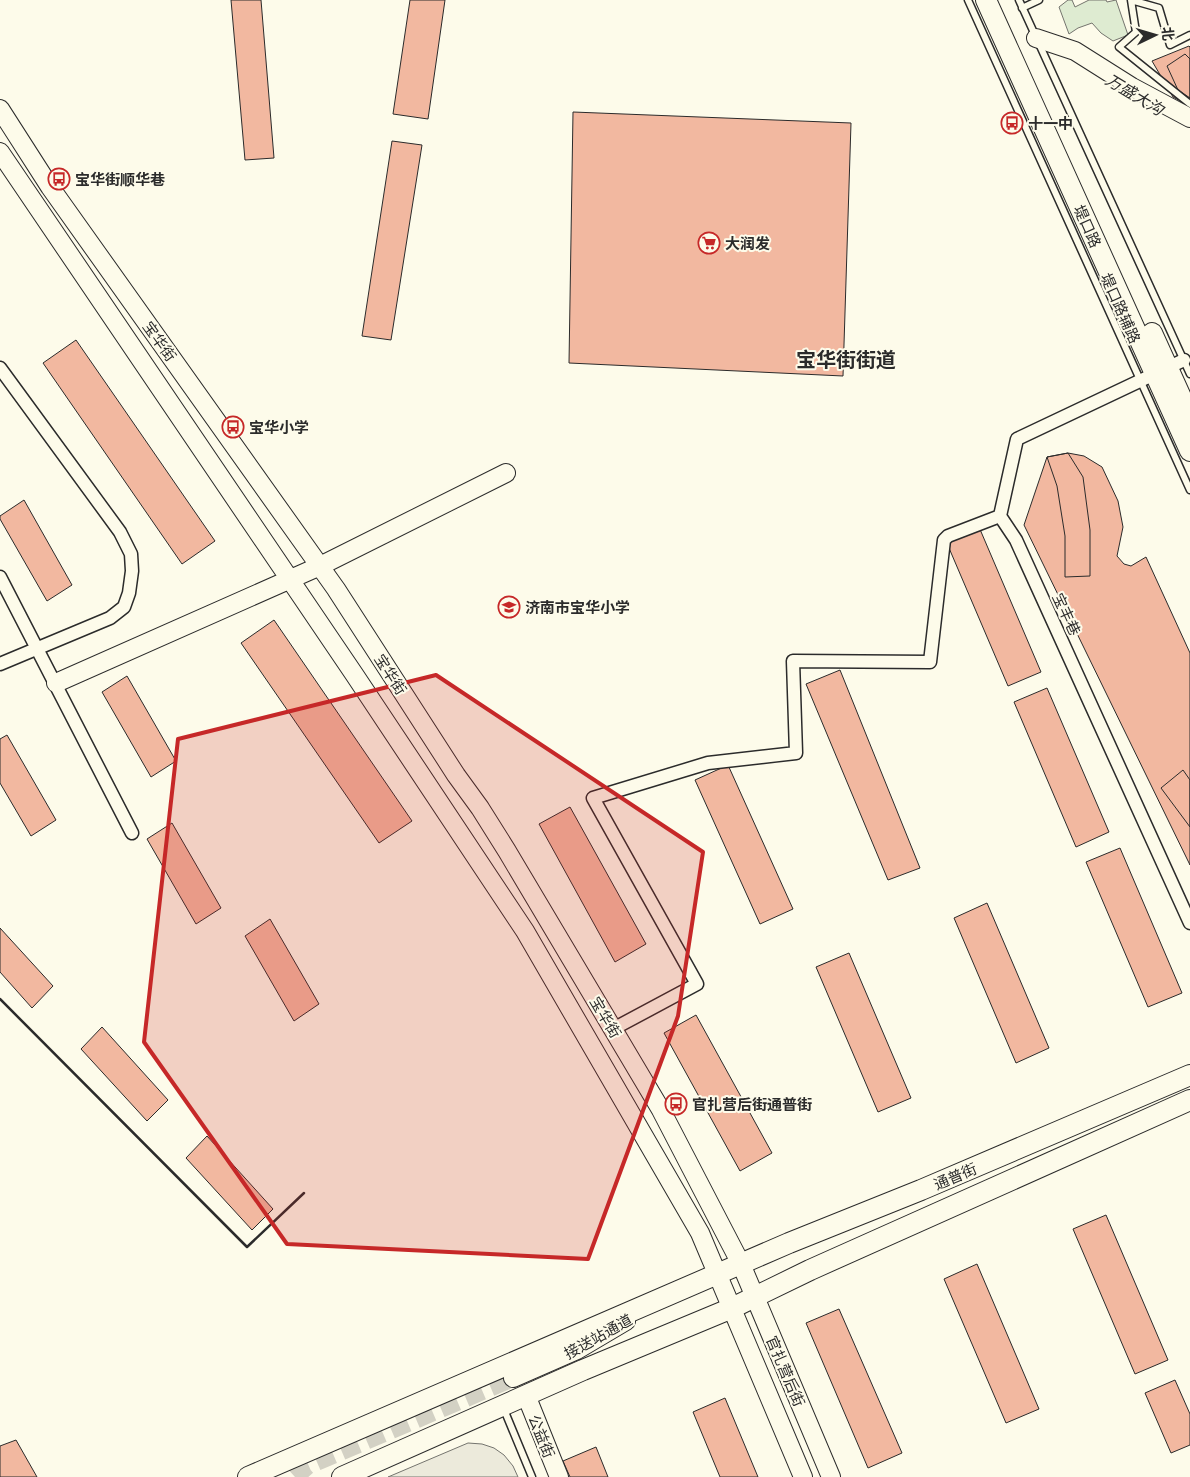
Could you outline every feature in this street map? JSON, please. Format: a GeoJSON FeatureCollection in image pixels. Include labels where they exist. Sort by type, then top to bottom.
{"type":"FeatureCollection","features":[{"type":"Feature","properties":{"kind":"main road","name":"堤口路"},"geometry":{"type":"LineString","coordinates":[[986,0],[1162,371],[1190,417]]}},
{"type":"Feature","properties":{"kind":"main road","name":"堤口路"},"geometry":{"type":"LineString","coordinates":[[1001,0],[1162,371],[1190,451]]}},
{"type":"Feature","properties":{"kind":"main road"},"geometry":{"type":"LineString","coordinates":[[1036,38],[1075,51],[1132,87],[1190,118]]}},
{"type":"Feature","properties":{"kind":"main road","name":"宝华街"},"geometry":{"type":"LineString","coordinates":[[0,109],[50,187],[320,566],[456,775],[480,808],[661,1110],[741,1264]]}},
{"type":"Feature","properties":{"kind":"main road","name":"宝华街"},"geometry":{"type":"LineString","coordinates":[[0,152],[525,931],[700,1233],[732,1308]]}},
{"type":"Feature","properties":{"kind":"main road"},"geometry":{"type":"LineString","coordinates":[[56,683],[320,566],[506,472]]}},
{"type":"Feature","properties":{"kind":"main road","name":"通普街"},"geometry":{"type":"LineString","coordinates":[[248,1477],[681,1289],[921,1190],[1190,1075]]}},
{"type":"Feature","properties":{"kind":"main road","name":"通普街"},"geometry":{"type":"LineString","coordinates":[[342,1477],[526,1395],[732,1308],[819,1266],[1190,1100]]}},
{"type":"Feature","properties":{"kind":"main road","name":"官扎营后街"},"geometry":{"type":"LineString","coordinates":[[741,1264],[831,1477]]}},
{"type":"Feature","properties":{"kind":"main road","name":"接送站通道"},"geometry":{"type":"LineString","coordinates":[[513,1378],[577,1350],[681,1289]]}},
{"type":"Feature","properties":{"kind":"main road","name":"官扎营后街"},"geometry":{"type":"LineString","coordinates":[[732,1308],[803,1477]]}},
{"type":"Feature","properties":{"kind":"main road","name":"公益街"},"geometry":{"type":"LineString","coordinates":[[526,1395],[559,1477]]}},
{"type":"Feature","properties":{"kind":"street"},"geometry":{"type":"LineString","coordinates":[[0,368],[120,532],[131,554],[132,572],[129,593],[124,607],[110,618],[0,664]]}},
{"type":"Feature","properties":{"kind":"street"},"geometry":{"type":"LineString","coordinates":[[613,1029],[697,984],[593,798],[708,763],[796,753],[793,661],[930,662],[944,540],[948,536],[1000,516],[1017,439],[1162,371]]}},
{"type":"Feature","properties":{"kind":"street","name":"宝丰巷"},"geometry":{"type":"LineString","coordinates":[[1000,516],[1016,540],[1190,923]]}},
{"type":"Feature","properties":{"kind":"street"},"geometry":{"type":"LineString","coordinates":[[0,577],[132,833]]}},
{"type":"Feature","properties":{"kind":"lane","name":"堤口路辅路"},"geometry":{"type":"LineString","coordinates":[[968,0],[1162,371]]}},
{"type":"Feature","properties":{"kind":"lane","name":"堤口路辅路"},"geometry":{"type":"LineString","coordinates":[[1019,0],[1036,38],[1162,371],[1190,490]]}},
{"type":"Feature","properties":{"kind":"lane"},"geometry":{"type":"LineString","coordinates":[[1022,8],[1039,0]]}},
{"type":"Feature","properties":{"kind":"lane"},"geometry":{"type":"LineString","coordinates":[[1190,35],[1170,45],[1159,8],[1131,0],[1136,32],[1118,47],[1190,104]]}},
{"type":"Feature","properties":{"kind":"lane","name":"堤口路辅路"},"geometry":{"type":"LineString","coordinates":[[1162,371],[1190,374]]}},
{"type":"Feature","properties":{"kind":"lane"},"geometry":{"type":"LineString","coordinates":[[503,1406],[532,1477]]}},
{"type":"Feature","properties":{"kind":"highlighted area"},"geometry":{"type":"Polygon","coordinates":[[[436,675],[703,852],[678,1016],[588,1259],[287,1244],[144,1042],[178,739],[436,675]]]}},
{"type":"Feature","properties":{"kind":"green space"},"geometry":{"type":"Polygon","coordinates":[[[1068,0],[1072,0],[1075,7],[1089,0],[1106,0],[1107,2],[1116,0],[1128,35],[1113,41],[1101,33],[1092,23],[1078,28],[1069,34],[1059,7],[1068,0]]]}},
{"type":"Feature","properties":{"kind":"shaded area"},"geometry":{"type":"Polygon","coordinates":[[[468,1443],[482,1444],[494,1448],[504,1455],[513,1466],[518,1477],[388,1477],[468,1443]]]}},
{"type":"Feature","properties":{"kind":"building"},"geometry":{"type":"Polygon","coordinates":[[[231,0],[261,0],[274,158],[245,160],[231,0]]]}},
{"type":"Feature","properties":{"kind":"building"},"geometry":{"type":"Polygon","coordinates":[[[410,0],[445,0],[428,119],[393,114],[410,0]]]}},
{"type":"Feature","properties":{"kind":"building"},"geometry":{"type":"Polygon","coordinates":[[[1189,46],[1190,106],[1173,97],[1152,61],[1189,46]]]}},
{"type":"Feature","properties":{"kind":"building"},"geometry":{"type":"Polygon","coordinates":[[[1185,54],[1190,59],[1190,98],[1178,90],[1167,66],[1185,54]]]}},
{"type":"Feature","properties":{"kind":"building","name":"大润发"},"geometry":{"type":"Polygon","coordinates":[[[573,112],[851,123],[843,376],[569,363],[573,112]]]}},
{"type":"Feature","properties":{"kind":"building"},"geometry":{"type":"Polygon","coordinates":[[[392,141],[422,145],[391,340],[362,336],[392,141]]]}},
{"type":"Feature","properties":{"kind":"building"},"geometry":{"type":"Polygon","coordinates":[[[76,340],[215,541],[182,564],[43,363],[76,340]]]}},
{"type":"Feature","properties":{"kind":"building"},"geometry":{"type":"Polygon","coordinates":[[[1068,453],[1083,477],[1090,530],[1090,576],[1065,577],[1065,536],[1057,486],[1047,457],[1068,453]]]}},
{"type":"Feature","properties":{"kind":"building"},"geometry":{"type":"Polygon","coordinates":[[[1068,453],[1084,456],[1102,467],[1118,501],[1123,527],[1117,556],[1124,564],[1131,566],[1146,557],[1190,653],[1190,865],[1024,525],[1047,457],[1068,453]]]}},
{"type":"Feature","properties":{"kind":"building"},"geometry":{"type":"Polygon","coordinates":[[[24,500],[72,585],[47,601],[0,519],[0,516],[24,500]]]}},
{"type":"Feature","properties":{"kind":"building"},"geometry":{"type":"Polygon","coordinates":[[[979,527],[1041,672],[1008,686],[946,541],[979,527]]]}},
{"type":"Feature","properties":{"kind":"building"},"geometry":{"type":"Polygon","coordinates":[[[274,620],[412,821],[379,843],[241,643],[274,620]]]}},
{"type":"Feature","properties":{"kind":"building"},"geometry":{"type":"Polygon","coordinates":[[[840,670],[920,868],[888,880],[806,684],[840,670]]]}},
{"type":"Feature","properties":{"kind":"building"},"geometry":{"type":"Polygon","coordinates":[[[127,676],[176,761],[151,777],[102,692],[127,676]]]}},
{"type":"Feature","properties":{"kind":"building"},"geometry":{"type":"Polygon","coordinates":[[[1047,688],[1109,832],[1076,847],[1014,702],[1047,688]]]}},
{"type":"Feature","properties":{"kind":"building"},"geometry":{"type":"Polygon","coordinates":[[[7,735],[56,820],[31,836],[0,783],[0,739],[7,735]]]}},
{"type":"Feature","properties":{"kind":"building"},"geometry":{"type":"Polygon","coordinates":[[[728,765],[793,909],[760,924],[695,780],[728,765]]]}},
{"type":"Feature","properties":{"kind":"building"},"geometry":{"type":"Polygon","coordinates":[[[1183,770],[1190,780],[1190,827],[1161,788],[1183,770]]]}},
{"type":"Feature","properties":{"kind":"building"},"geometry":{"type":"Polygon","coordinates":[[[570,807],[646,944],[615,962],[539,824],[570,807]]]}},
{"type":"Feature","properties":{"kind":"building"},"geometry":{"type":"Polygon","coordinates":[[[172,823],[221,908],[196,924],[147,839],[172,823]]]}},
{"type":"Feature","properties":{"kind":"building"},"geometry":{"type":"Polygon","coordinates":[[[1120,848],[1182,993],[1148,1007],[1086,862],[1120,848]]]}},
{"type":"Feature","properties":{"kind":"building"},"geometry":{"type":"Polygon","coordinates":[[[987,903],[1049,1048],[1016,1063],[954,918],[987,903]]]}},
{"type":"Feature","properties":{"kind":"building"},"geometry":{"type":"Polygon","coordinates":[[[270,919],[319,1004],[294,1021],[245,936],[270,919]]]}},
{"type":"Feature","properties":{"kind":"building"},"geometry":{"type":"Polygon","coordinates":[[[0,928],[53,986],[32,1008],[0,972],[0,928]]]}},
{"type":"Feature","properties":{"kind":"building"},"geometry":{"type":"Polygon","coordinates":[[[849,953],[911,1098],[878,1112],[816,967],[849,953]]]}},
{"type":"Feature","properties":{"kind":"building"},"geometry":{"type":"Polygon","coordinates":[[[696,1015],[772,1153],[740,1171],[664,1033],[696,1015]]]}},
{"type":"Feature","properties":{"kind":"building"},"geometry":{"type":"Polygon","coordinates":[[[102,1027],[168,1100],[147,1121],[81,1049],[102,1027]]]}},
{"type":"Feature","properties":{"kind":"building"},"geometry":{"type":"Polygon","coordinates":[[[207,1136],[273,1209],[252,1230],[186,1158],[207,1136]]]}},
{"type":"Feature","properties":{"kind":"building"},"geometry":{"type":"Polygon","coordinates":[[[1106,1215],[1168,1360],[1135,1374],[1073,1229],[1106,1215]]]}},
{"type":"Feature","properties":{"kind":"building"},"geometry":{"type":"Polygon","coordinates":[[[977,1264],[1039,1409],[1006,1423],[944,1279],[977,1264]]]}},
{"type":"Feature","properties":{"kind":"building"},"geometry":{"type":"Polygon","coordinates":[[[839,1309],[902,1453],[868,1468],[806,1323],[839,1309]]]}},
{"type":"Feature","properties":{"kind":"building"},"geometry":{"type":"Polygon","coordinates":[[[1175,1380],[1190,1414],[1190,1445],[1171,1453],[1145,1393],[1175,1380]]]}},
{"type":"Feature","properties":{"kind":"building"},"geometry":{"type":"Polygon","coordinates":[[[725,1398],[758,1477],[720,1477],[693,1412],[725,1398]]]}},
{"type":"Feature","properties":{"kind":"building"},"geometry":{"type":"Polygon","coordinates":[[[16,1440],[37,1477],[0,1477],[0,1446],[16,1440]]]}},
{"type":"Feature","properties":{"kind":"building"},"geometry":{"type":"Polygon","coordinates":[[[596,1447],[608,1477],[570,1477],[563,1461],[596,1447]]]}},
{"type":"Feature","properties":{"kind":"tunnel"},"geometry":{"type":"LineString","coordinates":[[295,1477],[307,1466],[513,1378]]}},
{"type":"Feature","properties":{"kind":"wall"},"geometry":{"type":"LineString","coordinates":[[0,999],[247,1247],[304,1193]]}},
{"type":"Feature","properties":{"kind":"place","name":"十一中"},"geometry":{"type":"Point","coordinates":[1012,123]}},
{"type":"Feature","properties":{"kind":"place","name":"宝华街顺华巷"},"geometry":{"type":"Point","coordinates":[59,179]}},
{"type":"Feature","properties":{"kind":"place","name":"大润发"},"geometry":{"type":"Point","coordinates":[709,243]}},
{"type":"Feature","properties":{"kind":"place","name":"宝华小学"},"geometry":{"type":"Point","coordinates":[233,427]}},
{"type":"Feature","properties":{"kind":"place","name":"济南市宝华小学"},"geometry":{"type":"Point","coordinates":[509,607]}},
{"type":"Feature","properties":{"kind":"place","name":"官扎营后街通普街"},"geometry":{"type":"Point","coordinates":[676,1104]}},
{"type":"Feature","properties":{"kind":"district","name":"宝华街街道"},"geometry":{"type":"Point","coordinates":[846,359]}},
{"type":"Feature","properties":{"kind":"water label","name":"万盛大沟"},"geometry":{"type":"Point","coordinates":[1135,94]}}]}
